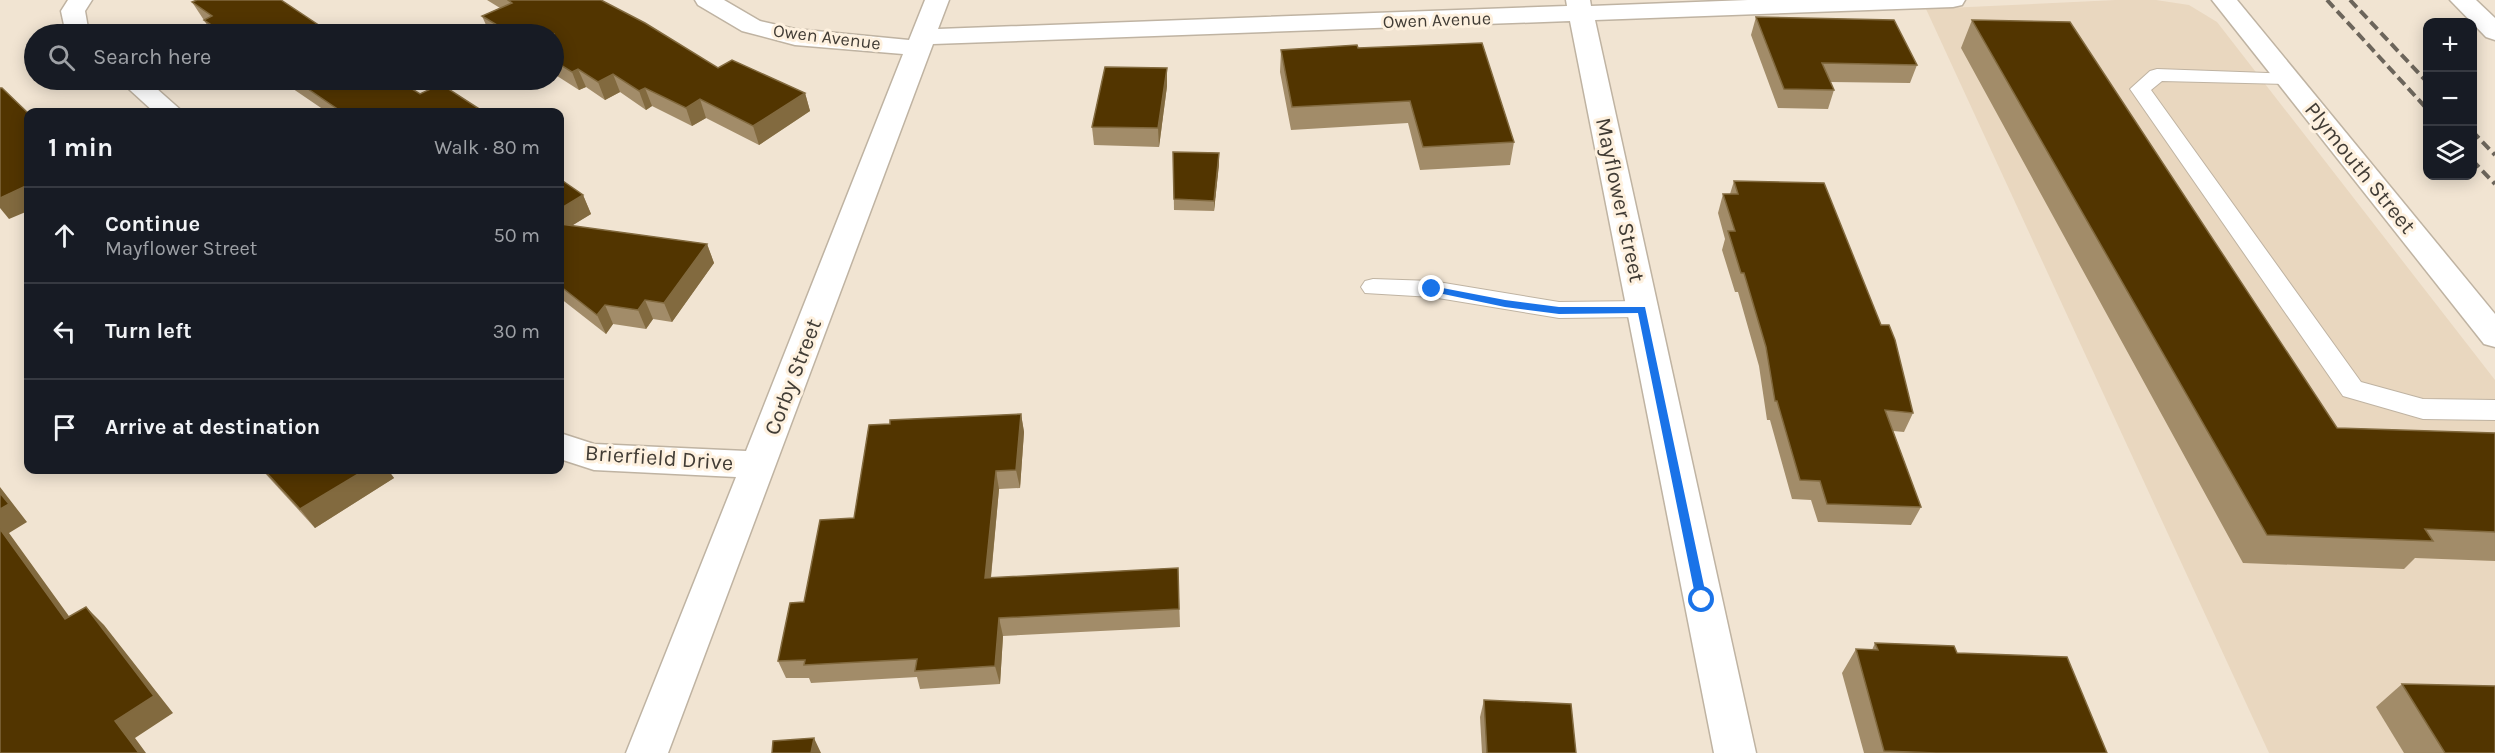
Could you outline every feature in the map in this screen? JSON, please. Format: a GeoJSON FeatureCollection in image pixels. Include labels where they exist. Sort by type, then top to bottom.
{"type":"FeatureCollection","features":[{"type":"Feature","properties":{"kind":"main road"},"geometry":{"type":"LineString","coordinates":[[75,24],[73,11],[80,0]]}},
{"type":"Feature","properties":{"kind":"main road","name":"Owen Avenue"},"geometry":{"type":"LineString","coordinates":[[707,0],[751,26],[795,37],[920,42],[1580,7],[1953,0]]}},
{"type":"Feature","properties":{"kind":"main road","name":"Corby Street"},"geometry":{"type":"LineString","coordinates":[[647,753],[760,465],[937,0]]}},
{"type":"Feature","properties":{"kind":"main road","name":"Plymouth Street"},"geometry":{"type":"LineString","coordinates":[[2224,0],[2495,336]]}},
{"type":"Feature","properties":{"kind":"main road"},"geometry":{"type":"LineString","coordinates":[[2462,0],[2495,32]]}},
{"type":"Feature","properties":{"kind":"main road","name":"Mayflower Street"},"geometry":{"type":"LineString","coordinates":[[1580,7],[1735,753]]}},
{"type":"Feature","properties":{"kind":"main road"},"geometry":{"type":"LineString","coordinates":[[144,90],[165,108]]}},
{"type":"Feature","properties":{"kind":"main road","name":"Brierfield Drive"},"geometry":{"type":"LineString","coordinates":[[564,447],[594,457],[760,465]]}},
{"type":"Feature","properties":{"kind":"lane"},"geometry":{"type":"LineString","coordinates":[[2287,78],[2157,75],[2140,89],[2352,389],[2423,409],[2495,410]]}},
{"type":"Feature","properties":{"kind":"lane"},"geometry":{"type":"LineString","coordinates":[[1373,287],[1432,289],[1505,303],[1559,310],[1642,309]]}},
{"type":"Feature","properties":{"kind":"shaded area"},"geometry":{"type":"Polygon","coordinates":[[[2156,0],[2189,5],[2217,22],[2495,380],[2495,753],[2269,753],[1926,9],[2156,0]]]}},
{"type":"Feature","properties":{"kind":"building"},"geometry":{"type":"Polygon","coordinates":[[[197,0],[281,0],[317,24],[210,24],[204,20],[212,16],[192,2],[197,0]]]}},
{"type":"Feature","properties":{"kind":"building"},"geometry":{"type":"Polygon","coordinates":[[[508,0],[601,0],[645,23],[718,68],[732,60],[805,93],[753,126],[700,99],[686,108],[645,88],[639,91],[613,74],[598,82],[578,69],[572,72],[564,67],[564,24],[495,24],[482,16],[512,3],[508,0]]]}},
{"type":"Feature","properties":{"kind":"building"},"geometry":{"type":"Polygon","coordinates":[[[1756,17],[1894,20],[1917,65],[1822,63],[1834,90],[1784,89],[1756,17]]]}},
{"type":"Feature","properties":{"kind":"building"},"geometry":{"type":"Polygon","coordinates":[[[1972,20],[2070,22],[2337,428],[2495,433],[2495,532],[2425,529],[2433,541],[2267,535],[1972,20]]]}},
{"type":"Feature","properties":{"kind":"building"},"geometry":{"type":"Polygon","coordinates":[[[1482,43],[1514,142],[1423,147],[1410,101],[1292,107],[1281,50],[1357,45],[1358,48],[1482,43]]]}},
{"type":"Feature","properties":{"kind":"building"},"geometry":{"type":"Polygon","coordinates":[[[1105,67],[1167,68],[1158,128],[1092,127],[1105,67]]]}},
{"type":"Feature","properties":{"kind":"building"},"geometry":{"type":"Polygon","coordinates":[[[0,88],[2,88],[24,109],[24,187],[0,198],[0,88]]]}},
{"type":"Feature","properties":{"kind":"building"},"geometry":{"type":"Polygon","coordinates":[[[310,90],[414,90],[420,94],[428,90],[450,90],[478,108],[336,108],[310,90]]]}},
{"type":"Feature","properties":{"kind":"building"},"geometry":{"type":"Polygon","coordinates":[[[1173,152],[1219,153],[1214,201],[1174,199],[1173,152]]]}},
{"type":"Feature","properties":{"kind":"building"},"geometry":{"type":"Polygon","coordinates":[[[1734,181],[1824,183],[1881,325],[1889,325],[1895,340],[1913,413],[1885,410],[1921,507],[1827,504],[1820,481],[1800,480],[1777,401],[1775,401],[1766,347],[1744,273],[1741,273],[1728,231],[1735,231],[1723,194],[1738,194],[1734,181]]]}},
{"type":"Feature","properties":{"kind":"building"},"geometry":{"type":"Polygon","coordinates":[[[564,182],[583,195],[564,207],[564,182]]]}},
{"type":"Feature","properties":{"kind":"building"},"geometry":{"type":"Polygon","coordinates":[[[564,225],[707,244],[664,303],[645,300],[638,310],[605,305],[597,315],[564,289],[564,225]]]}},
{"type":"Feature","properties":{"kind":"building"},"geometry":{"type":"Polygon","coordinates":[[[1021,414],[1016,470],[996,471],[985,578],[1178,568],[1179,609],[999,618],[995,666],[915,671],[917,659],[804,665],[805,660],[778,661],[790,603],[804,602],[820,520],[854,518],[869,425],[890,424],[890,420],[1021,414]]]}},
{"type":"Feature","properties":{"kind":"building"},"geometry":{"type":"Polygon","coordinates":[[[268,474],[358,474],[300,509],[268,474]]]}},
{"type":"Feature","properties":{"kind":"building"},"geometry":{"type":"Polygon","coordinates":[[[0,493],[9,504],[0,509],[0,493]]]}},
{"type":"Feature","properties":{"kind":"building"},"geometry":{"type":"Polygon","coordinates":[[[0,529],[65,619],[86,607],[154,696],[115,721],[139,753],[0,753],[0,529]]]}},
{"type":"Feature","properties":{"kind":"building"},"geometry":{"type":"Polygon","coordinates":[[[1875,643],[1954,646],[1957,653],[2067,657],[2107,753],[1884,751],[1856,649],[1878,650],[1875,643]]]}},
{"type":"Feature","properties":{"kind":"building"},"geometry":{"type":"Polygon","coordinates":[[[2402,684],[2495,686],[2495,753],[2445,753],[2402,684]]]}},
{"type":"Feature","properties":{"kind":"building"},"geometry":{"type":"Polygon","coordinates":[[[1484,700],[1571,704],[1576,753],[1487,753],[1484,700]]]}},
{"type":"Feature","properties":{"kind":"building"},"geometry":{"type":"Polygon","coordinates":[[[814,738],[811,753],[772,753],[773,741],[814,738]]]}},
{"type":"Feature","properties":{"kind":"railway"},"geometry":{"type":"LineString","coordinates":[[2327,0],[2423,105]]}},
{"type":"Feature","properties":{"kind":"railway"},"geometry":{"type":"LineString","coordinates":[[2350,0],[2423,78]]}},
{"type":"Feature","properties":{"kind":"railway"},"geometry":{"type":"LineString","coordinates":[[2477,136],[2495,155]]}},
{"type":"Feature","properties":{"kind":"railway"},"geometry":{"type":"LineString","coordinates":[[2477,165],[2495,184]]}},
{"type":"Feature","properties":{"kind":"route"},"geometry":{"type":"LineString","coordinates":[[1432,289],[1505,303],[1559,310],[1642,309],[1702,600]]}}]}
